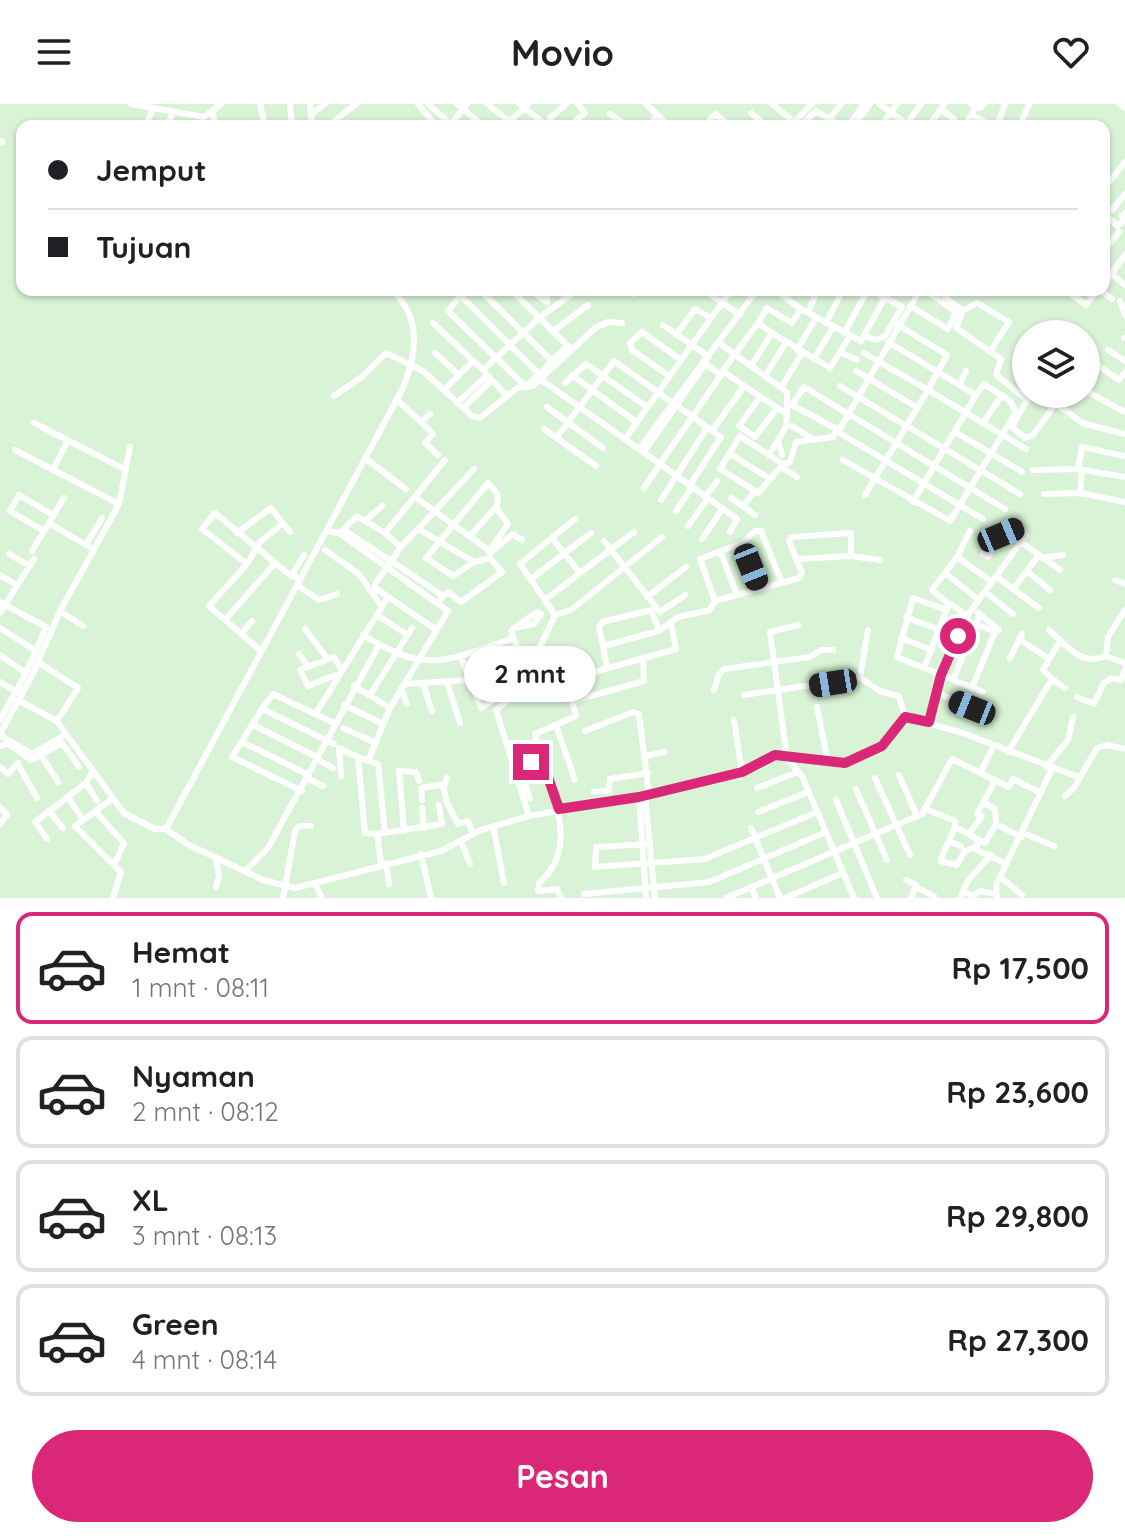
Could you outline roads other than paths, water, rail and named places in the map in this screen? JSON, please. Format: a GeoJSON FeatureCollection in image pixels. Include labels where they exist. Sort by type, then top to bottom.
{"type":"FeatureCollection","features":[{"type":"Feature","properties":{"kind":"street"},"geometry":{"type":"LineString","coordinates":[[131,104],[204,117],[221,104]]}},
{"type":"Feature","properties":{"kind":"street"},"geometry":{"type":"LineString","coordinates":[[310,104],[311,120]]}},
{"type":"Feature","properties":{"kind":"street"},"geometry":{"type":"LineString","coordinates":[[311,115],[325,104]]}},
{"type":"Feature","properties":{"kind":"street"},"geometry":{"type":"LineString","coordinates":[[336,120],[356,104]]}},
{"type":"Feature","properties":{"kind":"street"},"geometry":{"type":"LineString","coordinates":[[418,104],[431,120]]}},
{"type":"Feature","properties":{"kind":"street"},"geometry":{"type":"LineString","coordinates":[[428,104],[446,120]]}},
{"type":"Feature","properties":{"kind":"street"},"geometry":{"type":"LineString","coordinates":[[487,104],[506,120]]}},
{"type":"Feature","properties":{"kind":"street"},"geometry":{"type":"LineString","coordinates":[[550,104],[558,111]]}},
{"type":"Feature","properties":{"kind":"street"},"geometry":{"type":"LineString","coordinates":[[551,120],[566,104]]}},
{"type":"Feature","properties":{"kind":"street"},"geometry":{"type":"LineString","coordinates":[[576,120],[585,113],[578,104]]}},
{"type":"Feature","properties":{"kind":"street"},"geometry":{"type":"LineString","coordinates":[[646,104],[662,120]]}},
{"type":"Feature","properties":{"kind":"street"},"geometry":{"type":"LineString","coordinates":[[772,104],[794,120]]}},
{"type":"Feature","properties":{"kind":"street"},"geometry":{"type":"LineString","coordinates":[[830,118],[841,104]]}},
{"type":"Feature","properties":{"kind":"street"},"geometry":{"type":"LineString","coordinates":[[851,120],[867,104]]}},
{"type":"Feature","properties":{"kind":"street"},"geometry":{"type":"LineString","coordinates":[[879,104],[901,120]]}},
{"type":"Feature","properties":{"kind":"street"},"geometry":{"type":"LineString","coordinates":[[885,120],[897,104]]}},
{"type":"Feature","properties":{"kind":"street"},"geometry":{"type":"LineString","coordinates":[[968,120],[973,105],[981,108],[984,104]]}},
{"type":"Feature","properties":{"kind":"street"},"geometry":{"type":"LineString","coordinates":[[1119,104],[1125,108]]}},
{"type":"Feature","properties":{"kind":"street"},"geometry":{"type":"LineString","coordinates":[[523,105],[540,120]]}},
{"type":"Feature","properties":{"kind":"street"},"geometry":{"type":"LineString","coordinates":[[462,106],[477,120]]}},
{"type":"Feature","properties":{"kind":"street"},"geometry":{"type":"LineString","coordinates":[[943,106],[954,119]]}},
{"type":"Feature","properties":{"kind":"street"},"geometry":{"type":"LineString","coordinates":[[148,120],[153,109]]}},
{"type":"Feature","properties":{"kind":"street"},"geometry":{"type":"LineString","coordinates":[[804,120],[816,111],[834,120]]}},
{"type":"Feature","properties":{"kind":"street"},"geometry":{"type":"LineString","coordinates":[[170,120],[173,113]]}},
{"type":"Feature","properties":{"kind":"street"},"geometry":{"type":"LineString","coordinates":[[213,113],[214,120]]}},
{"type":"Feature","properties":{"kind":"street"},"geometry":{"type":"LineString","coordinates":[[751,113],[760,120]]}},
{"type":"Feature","properties":{"kind":"street"},"geometry":{"type":"LineString","coordinates":[[610,114],[619,120]]}},
{"type":"Feature","properties":{"kind":"street"},"geometry":{"type":"LineString","coordinates":[[653,120],[657,115]]}},
{"type":"Feature","properties":{"kind":"street"},"geometry":{"type":"LineString","coordinates":[[971,115],[982,120]]}},
{"type":"Feature","properties":{"kind":"street"},"geometry":{"type":"LineString","coordinates":[[1110,181],[1125,162]]}},
{"type":"Feature","properties":{"kind":"street"},"geometry":{"type":"LineString","coordinates":[[1112,210],[1125,194]]}},
{"type":"Feature","properties":{"kind":"street"},"geometry":{"type":"LineString","coordinates":[[1110,219],[1117,226],[1124,216]]}},
{"type":"Feature","properties":{"kind":"street"},"geometry":{"type":"LineString","coordinates":[[1110,243],[1119,232]]}},
{"type":"Feature","properties":{"kind":"street"},"geometry":{"type":"LineString","coordinates":[[1125,255],[1111,274],[1125,285]]}},
{"type":"Feature","properties":{"kind":"street"},"geometry":{"type":"LineString","coordinates":[[161,830],[327,531],[413,366],[414,328],[397,296]]}},
{"type":"Feature","properties":{"kind":"street"},"geometry":{"type":"LineString","coordinates":[[459,296],[448,311],[498,357],[525,388]]}},
{"type":"Feature","properties":{"kind":"street"},"geometry":{"type":"LineString","coordinates":[[466,296],[540,377],[738,520],[730,532]]}},
{"type":"Feature","properties":{"kind":"street"},"geometry":{"type":"LineString","coordinates":[[486,296],[552,361]]}},
{"type":"Feature","properties":{"kind":"street"},"geometry":{"type":"LineString","coordinates":[[539,296],[547,302]]}},
{"type":"Feature","properties":{"kind":"street"},"geometry":{"type":"LineString","coordinates":[[546,296],[550,309]]}},
{"type":"Feature","properties":{"kind":"street"},"geometry":{"type":"LineString","coordinates":[[460,405],[510,343],[564,296]]}},
{"type":"Feature","properties":{"kind":"street"},"geometry":{"type":"LineString","coordinates":[[713,296],[740,315]]}},
{"type":"Feature","properties":{"kind":"street"},"geometry":{"type":"LineString","coordinates":[[625,439],[726,296]]}},
{"type":"Feature","properties":{"kind":"street"},"geometry":{"type":"LineString","coordinates":[[641,451],[753,296]]}},
{"type":"Feature","properties":{"kind":"street"},"geometry":{"type":"LineString","coordinates":[[644,488],[775,296]]}},
{"type":"Feature","properties":{"kind":"street"},"geometry":{"type":"LineString","coordinates":[[785,296],[804,311],[860,341],[885,297],[902,308],[883,338],[876,340],[865,336]]}},
{"type":"Feature","properties":{"kind":"street"},"geometry":{"type":"LineString","coordinates":[[765,376],[792,323],[814,296]]}},
{"type":"Feature","properties":{"kind":"street"},"geometry":{"type":"LineString","coordinates":[[814,359],[841,296]]}},
{"type":"Feature","properties":{"kind":"street"},"geometry":{"type":"LineString","coordinates":[[758,323],[831,368],[867,296]]}},
{"type":"Feature","properties":{"kind":"street"},"geometry":{"type":"LineString","coordinates":[[782,462],[790,462],[796,442],[833,437],[918,296]]}},
{"type":"Feature","properties":{"kind":"street"},"geometry":{"type":"LineString","coordinates":[[910,306],[947,329],[956,312],[931,296]]}},
{"type":"Feature","properties":{"kind":"street"},"geometry":{"type":"LineString","coordinates":[[946,296],[963,311]]}},
{"type":"Feature","properties":{"kind":"street"},"geometry":{"type":"LineString","coordinates":[[1074,296],[1086,305],[1094,296]]}},
{"type":"Feature","properties":{"kind":"street"},"geometry":{"type":"LineString","coordinates":[[1109,296],[1116,300],[1125,315]]}},
{"type":"Feature","properties":{"kind":"street"},"geometry":{"type":"LineString","coordinates":[[517,297],[569,348]]}},
{"type":"Feature","properties":{"kind":"street"},"geometry":{"type":"LineString","coordinates":[[990,352],[1009,322],[977,303],[963,311],[956,328],[1002,361],[996,375],[1012,388]]}},
{"type":"Feature","properties":{"kind":"street"},"geometry":{"type":"LineString","coordinates":[[552,332],[588,305]]}},
{"type":"Feature","properties":{"kind":"street"},"geometry":{"type":"LineString","coordinates":[[767,308],[792,323]]}},
{"type":"Feature","properties":{"kind":"street"},"geometry":{"type":"LineString","coordinates":[[676,335],[695,309],[711,318]]}},
{"type":"Feature","properties":{"kind":"street"},"geometry":{"type":"LineString","coordinates":[[781,388],[816,318]]}},
{"type":"Feature","properties":{"kind":"street"},"geometry":{"type":"LineString","coordinates":[[540,377],[552,361],[608,322],[622,323]]}},
{"type":"Feature","properties":{"kind":"street"},"geometry":{"type":"LineString","coordinates":[[433,323],[507,396]]}},
{"type":"Feature","properties":{"kind":"street"},"geometry":{"type":"LineString","coordinates":[[663,325],[722,373],[787,414]]}},
{"type":"Feature","properties":{"kind":"street"},"geometry":{"type":"LineString","coordinates":[[865,495],[939,373],[946,354],[898,325]]}},
{"type":"Feature","properties":{"kind":"street"},"geometry":{"type":"LineString","coordinates":[[669,376],[632,350],[630,343],[642,332],[681,360]]}},
{"type":"Feature","properties":{"kind":"street"},"geometry":{"type":"LineString","coordinates":[[751,366],[772,333]]}},
{"type":"Feature","properties":{"kind":"street"},"geometry":{"type":"LineString","coordinates":[[888,342],[976,395]]}},
{"type":"Feature","properties":{"kind":"street"},"geometry":{"type":"LineString","coordinates":[[719,343],[789,396],[787,424],[772,450]]}},
{"type":"Feature","properties":{"kind":"street"},"geometry":{"type":"LineString","coordinates":[[334,396],[363,376],[386,353],[413,366],[480,418],[517,388],[525,388],[540,377],[569,348]]}},
{"type":"Feature","properties":{"kind":"street"},"geometry":{"type":"LineString","coordinates":[[1108,350],[1125,361]]}},
{"type":"Feature","properties":{"kind":"street"},"geometry":{"type":"LineString","coordinates":[[840,352],[857,360]]}},
{"type":"Feature","properties":{"kind":"street"},"geometry":{"type":"LineString","coordinates":[[435,353],[459,375]]}},
{"type":"Feature","properties":{"kind":"street"},"geometry":{"type":"LineString","coordinates":[[864,353],[1026,449]]}},
{"type":"Feature","properties":{"kind":"street"},"geometry":{"type":"LineString","coordinates":[[444,390],[473,361]]}},
{"type":"Feature","properties":{"kind":"street"},"geometry":{"type":"LineString","coordinates":[[555,436],[614,361],[693,416],[721,440],[676,511]]}},
{"type":"Feature","properties":{"kind":"street"},"geometry":{"type":"LineString","coordinates":[[565,383],[584,364],[647,407]]}},
{"type":"Feature","properties":{"kind":"street"},"geometry":{"type":"LineString","coordinates":[[1100,367],[1119,380],[1125,372]]}},
{"type":"Feature","properties":{"kind":"street"},"geometry":{"type":"LineString","coordinates":[[856,371],[918,408]]}},
{"type":"Feature","properties":{"kind":"street"},"geometry":{"type":"LineString","coordinates":[[959,385],[966,371]]}},
{"type":"Feature","properties":{"kind":"street"},"geometry":{"type":"LineString","coordinates":[[572,375],[636,422]]}},
{"type":"Feature","properties":{"kind":"street"},"geometry":{"type":"LineString","coordinates":[[843,460],[875,478],[913,502],[948,522],[1016,410],[1002,395],[983,384],[913,502]]}},
{"type":"Feature","properties":{"kind":"street"},"geometry":{"type":"LineString","coordinates":[[661,500],[744,386]]}},
{"type":"Feature","properties":{"kind":"street"},"geometry":{"type":"LineString","coordinates":[[840,386],[1020,494]]}},
{"type":"Feature","properties":{"kind":"street"},"geometry":{"type":"LineString","coordinates":[[983,519],[839,434],[837,429],[792,405],[804,387],[1005,509]]}},
{"type":"Feature","properties":{"kind":"street"},"geometry":{"type":"LineString","coordinates":[[983,423],[1002,395]]}},
{"type":"Feature","properties":{"kind":"street"},"geometry":{"type":"LineString","coordinates":[[739,426],[760,397]]}},
{"type":"Feature","properties":{"kind":"street"},"geometry":{"type":"LineString","coordinates":[[1100,399],[1125,412]]}},
{"type":"Feature","properties":{"kind":"street"},"geometry":{"type":"LineString","coordinates":[[397,400],[433,434],[425,443],[438,455]]}},
{"type":"Feature","properties":{"kind":"street"},"geometry":{"type":"LineString","coordinates":[[547,407],[603,448]]}},
{"type":"Feature","properties":{"kind":"street"},"geometry":{"type":"LineString","coordinates":[[724,415],[756,437],[777,408]]}},
{"type":"Feature","properties":{"kind":"street"},"geometry":{"type":"LineString","coordinates":[[1023,408],[1012,428],[1025,438],[1033,435],[1057,408]]}},
{"type":"Feature","properties":{"kind":"street"},"geometry":{"type":"LineString","coordinates":[[1062,408],[1082,423],[1125,434]]}},
{"type":"Feature","properties":{"kind":"street"},"geometry":{"type":"LineString","coordinates":[[421,422],[430,414]]}},
{"type":"Feature","properties":{"kind":"street"},"geometry":{"type":"LineString","coordinates":[[34,423],[126,470]]}},
{"type":"Feature","properties":{"kind":"street"},"geometry":{"type":"LineString","coordinates":[[792,426],[814,439]]}},
{"type":"Feature","properties":{"kind":"street"},"geometry":{"type":"LineString","coordinates":[[544,429],[596,466]]}},
{"type":"Feature","properties":{"kind":"street"},"geometry":{"type":"LineString","coordinates":[[955,432],[1022,472]]}},
{"type":"Feature","properties":{"kind":"street"},"geometry":{"type":"LineString","coordinates":[[537,434],[555,436]]}},
{"type":"Feature","properties":{"kind":"street"},"geometry":{"type":"LineString","coordinates":[[778,440],[782,462],[758,493],[720,469],[740,436],[782,462],[797,477]]}},
{"type":"Feature","properties":{"kind":"street"},"geometry":{"type":"LineString","coordinates":[[53,470],[68,440]]}},
{"type":"Feature","properties":{"kind":"street"},"geometry":{"type":"LineString","coordinates":[[1072,446],[1125,456]]}},
{"type":"Feature","properties":{"kind":"street"},"geometry":{"type":"LineString","coordinates":[[66,734],[32,754],[0,735],[38,662],[60,611],[119,504],[130,447]]}},
{"type":"Feature","properties":{"kind":"street"},"geometry":{"type":"LineString","coordinates":[[1080,493],[1082,447]]}},
{"type":"Feature","properties":{"kind":"street"},"geometry":{"type":"LineString","coordinates":[[15,450],[119,504]]}},
{"type":"Feature","properties":{"kind":"street"},"geometry":{"type":"LineString","coordinates":[[729,453],[770,479]]}},
{"type":"Feature","properties":{"kind":"street"},"geometry":{"type":"LineString","coordinates":[[366,459],[406,489]]}},
{"type":"Feature","properties":{"kind":"street"},"geometry":{"type":"LineString","coordinates":[[385,533],[445,460]]}},
{"type":"Feature","properties":{"kind":"street"},"geometry":{"type":"LineString","coordinates":[[371,585],[401,547],[474,469]]}},
{"type":"Feature","properties":{"kind":"street"},"geometry":{"type":"LineString","coordinates":[[1033,470],[1080,470],[1125,477]]}},
{"type":"Feature","properties":{"kind":"street"},"geometry":{"type":"LineString","coordinates":[[688,526],[717,481]]}},
{"type":"Feature","properties":{"kind":"street"},"geometry":{"type":"LineString","coordinates":[[418,564],[486,484],[500,498],[496,507],[470,536]]}},
{"type":"Feature","properties":{"kind":"street"},"geometry":{"type":"LineString","coordinates":[[743,506],[755,491]]}},
{"type":"Feature","properties":{"kind":"street"},"geometry":{"type":"LineString","coordinates":[[1044,494],[1080,493],[1125,502]]}},
{"type":"Feature","properties":{"kind":"street"},"geometry":{"type":"LineString","coordinates":[[44,531],[10,511],[19,495],[53,515]]}},
{"type":"Feature","properties":{"kind":"street"},"geometry":{"type":"LineString","coordinates":[[415,497],[451,526],[470,536],[490,554],[501,574],[461,602],[450,592],[442,595],[437,603]]}},
{"type":"Feature","properties":{"kind":"street"},"geometry":{"type":"LineString","coordinates":[[32,551],[64,498]]}},
{"type":"Feature","properties":{"kind":"street"},"geometry":{"type":"LineString","coordinates":[[731,498],[755,515]]}},
{"type":"Feature","properties":{"kind":"street"},"geometry":{"type":"LineString","coordinates":[[365,521],[382,506]]}},
{"type":"Feature","properties":{"kind":"street"},"geometry":{"type":"LineString","coordinates":[[427,556],[430,563],[453,576],[519,537],[496,507]]}},
{"type":"Feature","properties":{"kind":"street"},"geometry":{"type":"LineString","coordinates":[[237,533],[271,508],[290,532]]}},
{"type":"Feature","properties":{"kind":"street"},"geometry":{"type":"LineString","coordinates":[[702,539],[723,508]]}},
{"type":"Feature","properties":{"kind":"street"},"geometry":{"type":"LineString","coordinates":[[247,564],[202,529],[215,513],[319,600],[337,594]]}},
{"type":"Feature","properties":{"kind":"street"},"geometry":{"type":"LineString","coordinates":[[341,532],[354,517],[385,533],[401,547]]}},
{"type":"Feature","properties":{"kind":"street"},"geometry":{"type":"LineString","coordinates":[[86,545],[102,518]]}},
{"type":"Feature","properties":{"kind":"street"},"geometry":{"type":"LineString","coordinates":[[555,615],[520,564],[575,519]]}},
{"type":"Feature","properties":{"kind":"street"},"geometry":{"type":"LineString","coordinates":[[49,523],[94,550]]}},
{"type":"Feature","properties":{"kind":"street"},"geometry":{"type":"LineString","coordinates":[[261,651],[241,638],[209,604],[247,564],[257,547],[283,523]]}},
{"type":"Feature","properties":{"kind":"street"},"geometry":{"type":"LineString","coordinates":[[490,554],[508,524]]}},
{"type":"Feature","properties":{"kind":"street"},"geometry":{"type":"LineString","coordinates":[[929,722],[941,675],[967,616],[1026,535],[1023,528],[991,538],[976,571]]}},
{"type":"Feature","properties":{"kind":"street"},"geometry":{"type":"LineString","coordinates":[[420,530],[474,562]]}},
{"type":"Feature","properties":{"kind":"street"},"geometry":{"type":"LineString","coordinates":[[327,531],[341,532],[448,611],[390,708],[368,761]]}},
{"type":"Feature","properties":{"kind":"street"},"geometry":{"type":"LineString","coordinates":[[715,601],[700,560],[742,543],[755,531],[761,531],[782,583]]}},
{"type":"Feature","properties":{"kind":"street"},"geometry":{"type":"LineString","coordinates":[[948,607],[932,590],[957,557],[970,531]]}},
{"type":"Feature","properties":{"kind":"street"},"geometry":{"type":"LineString","coordinates":[[546,599],[634,532]]}},
{"type":"Feature","properties":{"kind":"street"},"geometry":{"type":"LineString","coordinates":[[532,578],[591,533]]}},
{"type":"Feature","properties":{"kind":"street"},"geometry":{"type":"LineString","coordinates":[[603,646],[659,631],[678,617],[710,610],[715,601],[801,577],[791,537],[851,533],[851,556]]}},
{"type":"Feature","properties":{"kind":"street"},"geometry":{"type":"LineString","coordinates":[[529,816],[496,710],[517,693],[527,661],[541,645],[555,615],[571,610],[662,537]]}},
{"type":"Feature","properties":{"kind":"street"},"geometry":{"type":"LineString","coordinates":[[552,538],[580,573]]}},
{"type":"Feature","properties":{"kind":"street"},"geometry":{"type":"LineString","coordinates":[[604,541],[660,612],[685,595]]}},
{"type":"Feature","properties":{"kind":"street"},"geometry":{"type":"LineString","coordinates":[[1021,542],[1060,570]]}},
{"type":"Feature","properties":{"kind":"street"},"geometry":{"type":"LineString","coordinates":[[742,543],[760,588]]}},
{"type":"Feature","properties":{"kind":"street"},"geometry":{"type":"LineString","coordinates":[[325,550],[435,629]]}},
{"type":"Feature","properties":{"kind":"street"},"geometry":{"type":"LineString","coordinates":[[720,551],[737,595]]}},
{"type":"Feature","properties":{"kind":"street"},"geometry":{"type":"LineString","coordinates":[[0,613],[2,603],[32,563],[9,554]]}},
{"type":"Feature","properties":{"kind":"street"},"geometry":{"type":"LineString","coordinates":[[291,576],[304,555]]}},
{"type":"Feature","properties":{"kind":"street"},"geometry":{"type":"LineString","coordinates":[[1013,589],[1041,556],[1063,555]]}},
{"type":"Feature","properties":{"kind":"street"},"geometry":{"type":"LineString","coordinates":[[796,559],[851,556],[880,560]]}},
{"type":"Feature","properties":{"kind":"street"},"geometry":{"type":"LineString","coordinates":[[957,557],[976,571],[1013,589],[1039,608]]}},
{"type":"Feature","properties":{"kind":"street"},"geometry":{"type":"LineString","coordinates":[[225,620],[275,563]]}},
{"type":"Feature","properties":{"kind":"street"},"geometry":{"type":"LineString","coordinates":[[388,564],[442,595]]}},
{"type":"Feature","properties":{"kind":"street"},"geometry":{"type":"LineString","coordinates":[[647,597],[686,567]]}},
{"type":"Feature","properties":{"kind":"street"},"geometry":{"type":"LineString","coordinates":[[1027,571],[1050,590]]}},
{"type":"Feature","properties":{"kind":"street"},"geometry":{"type":"LineString","coordinates":[[945,573],[979,600]]}},
{"type":"Feature","properties":{"kind":"street"},"geometry":{"type":"LineString","coordinates":[[0,575],[17,585]]}},
{"type":"Feature","properties":{"kind":"street"},"geometry":{"type":"LineString","coordinates":[[1115,580],[1125,584]]}},
{"type":"Feature","properties":{"kind":"street"},"geometry":{"type":"LineString","coordinates":[[371,585],[382,607]]}},
{"type":"Feature","properties":{"kind":"street"},"geometry":{"type":"LineString","coordinates":[[985,592],[1013,614]]}},
{"type":"Feature","properties":{"kind":"street"},"geometry":{"type":"LineString","coordinates":[[340,668],[334,657],[300,670],[308,686],[334,676],[340,668],[377,615],[388,597]]}},
{"type":"Feature","properties":{"kind":"street"},"geometry":{"type":"LineString","coordinates":[[967,616],[948,607],[914,598],[906,617],[897,657],[983,692]]}},
{"type":"Feature","properties":{"kind":"street"},"geometry":{"type":"LineString","coordinates":[[0,720],[2,710],[17,692],[46,627],[2,603]]}},
{"type":"Feature","properties":{"kind":"street"},"geometry":{"type":"LineString","coordinates":[[924,668],[948,607]]}},
{"type":"Feature","properties":{"kind":"street"},"geometry":{"type":"LineString","coordinates":[[972,608],[999,630]]}},
{"type":"Feature","properties":{"kind":"street"},"geometry":{"type":"LineString","coordinates":[[607,668],[599,627],[602,622],[651,610],[659,631]]}},
{"type":"Feature","properties":{"kind":"street"},"geometry":{"type":"LineString","coordinates":[[1106,656],[1108,637],[1125,610]]}},
{"type":"Feature","properties":{"kind":"street"},"geometry":{"type":"LineString","coordinates":[[60,611],[83,626]]}},
{"type":"Feature","properties":{"kind":"street"},"geometry":{"type":"LineString","coordinates":[[953,680],[980,614]]}},
{"type":"Feature","properties":{"kind":"street"},"geometry":{"type":"LineString","coordinates":[[377,615],[408,635]]}},
{"type":"Feature","properties":{"kind":"street"},"geometry":{"type":"LineString","coordinates":[[906,617],[939,630]]}},
{"type":"Feature","properties":{"kind":"street"},"geometry":{"type":"LineString","coordinates":[[241,638],[252,621]]}},
{"type":"Feature","properties":{"kind":"street"},"geometry":{"type":"LineString","coordinates":[[570,680],[676,649],[671,623]]}},
{"type":"Feature","properties":{"kind":"street"},"geometry":{"type":"LineString","coordinates":[[972,688],[995,632],[976,624]]}},
{"type":"Feature","properties":{"kind":"street"},"geometry":{"type":"LineString","coordinates":[[798,625],[770,632],[772,663],[779,691],[787,755],[808,792],[853,896],[842,898]]}},
{"type":"Feature","properties":{"kind":"street"},"geometry":{"type":"LineString","coordinates":[[0,628],[36,651]]}},
{"type":"Feature","properties":{"kind":"street"},"geometry":{"type":"LineString","coordinates":[[370,695],[412,628]]}},
{"type":"Feature","properties":{"kind":"street"},"geometry":{"type":"LineString","coordinates":[[403,687],[468,680],[508,665],[521,658],[511,632],[514,628]]}},
{"type":"Feature","properties":{"kind":"street"},"geometry":{"type":"LineString","coordinates":[[305,629],[327,658]]}},
{"type":"Feature","properties":{"kind":"street"},"geometry":{"type":"LineString","coordinates":[[860,678],[868,630]]}},
{"type":"Feature","properties":{"kind":"street"},"geometry":{"type":"LineString","coordinates":[[1049,630],[1085,660],[1106,656],[1125,666],[1121,680],[1112,678],[1104,683],[1094,704],[1077,697]]}},
{"type":"Feature","properties":{"kind":"street"},"geometry":{"type":"LineString","coordinates":[[363,635],[396,655],[418,662],[461,658],[514,638]]}},
{"type":"Feature","properties":{"kind":"street"},"geometry":{"type":"LineString","coordinates":[[1010,658],[1021,636],[1049,659]]}},
{"type":"Feature","properties":{"kind":"street"},"geometry":{"type":"LineString","coordinates":[[901,638],[932,650]]}},
{"type":"Feature","properties":{"kind":"street"},"geometry":{"type":"LineString","coordinates":[[1060,641],[1043,671],[1065,688]]}},
{"type":"Feature","properties":{"kind":"street"},"geometry":{"type":"LineString","coordinates":[[245,871],[266,851],[302,791],[334,723],[379,645]]}},
{"type":"Feature","properties":{"kind":"street"},"geometry":{"type":"LineString","coordinates":[[714,690],[724,669],[833,650]]}},
{"type":"Feature","properties":{"kind":"street"},"geometry":{"type":"LineString","coordinates":[[299,654],[307,665]]}},
{"type":"Feature","properties":{"kind":"street"},"geometry":{"type":"LineString","coordinates":[[0,655],[26,673]]}},
{"type":"Feature","properties":{"kind":"street"},"geometry":{"type":"LineString","coordinates":[[461,658],[481,708],[515,687],[508,665]]}},
{"type":"Feature","properties":{"kind":"street"},"geometry":{"type":"LineString","coordinates":[[573,701],[644,681],[643,658]]}},
{"type":"Feature","properties":{"kind":"street"},"geometry":{"type":"LineString","coordinates":[[38,662],[78,688],[57,721]]}},
{"type":"Feature","properties":{"kind":"street"},"geometry":{"type":"LineString","coordinates":[[534,671],[555,662],[570,680],[576,716],[535,733],[559,809],[557,863],[551,874],[539,883],[538,891],[557,889],[561,898]]}},
{"type":"Feature","properties":{"kind":"street"},"geometry":{"type":"LineString","coordinates":[[316,713],[340,668]]}},
{"type":"Feature","properties":{"kind":"street"},"geometry":{"type":"LineString","coordinates":[[490,672],[500,696]]}},
{"type":"Feature","properties":{"kind":"street"},"geometry":{"type":"LineString","coordinates":[[744,695],[860,678],[882,692],[899,696],[905,717]]}},
{"type":"Feature","properties":{"kind":"street"},"geometry":{"type":"LineString","coordinates":[[1008,752],[1052,679]]}},
{"type":"Feature","properties":{"kind":"street"},"geometry":{"type":"LineString","coordinates":[[0,682],[17,692]]}},
{"type":"Feature","properties":{"kind":"street"},"geometry":{"type":"LineString","coordinates":[[447,682],[460,723]]}},
{"type":"Feature","properties":{"kind":"street"},"geometry":{"type":"LineString","coordinates":[[423,684],[432,711]]}},
{"type":"Feature","properties":{"kind":"street"},"geometry":{"type":"LineString","coordinates":[[354,686],[390,708]]}},
{"type":"Feature","properties":{"kind":"street"},"geometry":{"type":"LineString","coordinates":[[403,687],[407,704]]}},
{"type":"Feature","properties":{"kind":"street"},"geometry":{"type":"LineString","coordinates":[[244,743],[271,693],[334,723]]}},
{"type":"Feature","properties":{"kind":"street"},"geometry":{"type":"LineString","coordinates":[[938,693],[972,708]]}},
{"type":"Feature","properties":{"kind":"street"},"geometry":{"type":"LineString","coordinates":[[18,700],[57,721],[124,813],[216,859],[285,887],[315,884],[445,850],[473,834],[529,816],[644,795],[742,772],[771,756],[787,755],[845,763],[880,747],[905,717]]}},
{"type":"Feature","properties":{"kind":"street"},"geometry":{"type":"LineString","coordinates":[[344,705],[383,724]]}},
{"type":"Feature","properties":{"kind":"street"},"geometry":{"type":"LineString","coordinates":[[817,707],[828,762]]}},
{"type":"Feature","properties":{"kind":"street"},"geometry":{"type":"LineString","coordinates":[[262,709],[334,744]]}},
{"type":"Feature","properties":{"kind":"street"},"geometry":{"type":"LineString","coordinates":[[585,731],[637,713],[648,773],[644,795],[650,886],[655,898]]}},
{"type":"Feature","properties":{"kind":"street"},"geometry":{"type":"LineString","coordinates":[[905,717],[929,722],[1078,777]]}},
{"type":"Feature","properties":{"kind":"street"},"geometry":{"type":"LineString","coordinates":[[991,855],[972,874],[961,895],[973,896],[980,891],[997,896],[1000,877],[1041,793],[1049,768],[1068,740],[1073,717]]}},
{"type":"Feature","properties":{"kind":"street"},"geometry":{"type":"LineString","coordinates":[[734,720],[742,772]]}},
{"type":"Feature","properties":{"kind":"street"},"geometry":{"type":"LineString","coordinates":[[253,725],[333,768]]}},
{"type":"Feature","properties":{"kind":"street"},"geometry":{"type":"LineString","coordinates":[[556,725],[575,780]]}},
{"type":"Feature","properties":{"kind":"street"},"geometry":{"type":"LineString","coordinates":[[343,728],[376,743]]}},
{"type":"Feature","properties":{"kind":"street"},"geometry":{"type":"LineString","coordinates":[[302,791],[232,757],[240,741],[323,786]]}},
{"type":"Feature","properties":{"kind":"street"},"geometry":{"type":"LineString","coordinates":[[0,746],[7,743],[31,760]]}},
{"type":"Feature","properties":{"kind":"street"},"geometry":{"type":"LineString","coordinates":[[16,767],[62,743],[79,767]]}},
{"type":"Feature","properties":{"kind":"street"},"geometry":{"type":"LineString","coordinates":[[981,771],[994,745]]}},
{"type":"Feature","properties":{"kind":"street"},"geometry":{"type":"LineString","coordinates":[[1065,796],[1073,790],[1098,747],[1125,749]]}},
{"type":"Feature","properties":{"kind":"street"},"geometry":{"type":"LineString","coordinates":[[341,776],[339,748],[378,764],[383,864],[389,884]]}},
{"type":"Feature","properties":{"kind":"street"},"geometry":{"type":"LineString","coordinates":[[645,756],[664,752]]}},
{"type":"Feature","properties":{"kind":"street"},"geometry":{"type":"LineString","coordinates":[[41,755],[58,782]]}},
{"type":"Feature","properties":{"kind":"street"},"geometry":{"type":"LineString","coordinates":[[0,767],[8,774],[23,757]]}},
{"type":"Feature","properties":{"kind":"street"},"geometry":{"type":"LineString","coordinates":[[358,757],[365,833],[381,834],[442,824],[439,805]]}},
{"type":"Feature","properties":{"kind":"street"},"geometry":{"type":"LineString","coordinates":[[530,798],[520,769],[541,757]]}},
{"type":"Feature","properties":{"kind":"street"},"geometry":{"type":"LineString","coordinates":[[730,897],[917,816],[926,809],[951,759],[1016,790],[1020,783],[1041,793]]}},
{"type":"Feature","properties":{"kind":"street"},"geometry":{"type":"LineString","coordinates":[[16,767],[37,798]]}},
{"type":"Feature","properties":{"kind":"street"},"geometry":{"type":"LineString","coordinates":[[404,831],[399,771],[416,772],[419,781]]}},
{"type":"Feature","properties":{"kind":"street"},"geometry":{"type":"LineString","coordinates":[[757,788],[798,772]]}},
{"type":"Feature","properties":{"kind":"street"},"geometry":{"type":"LineString","coordinates":[[47,839],[35,822],[86,783],[92,773]]}},
{"type":"Feature","properties":{"kind":"street"},"geometry":{"type":"LineString","coordinates":[[594,792],[609,791],[610,779],[648,773]]}},
{"type":"Feature","properties":{"kind":"street"},"geometry":{"type":"LineString","coordinates":[[899,775],[917,816]]}},
{"type":"Feature","properties":{"kind":"street"},"geometry":{"type":"LineString","coordinates":[[875,778],[910,855]]}},
{"type":"Feature","properties":{"kind":"street"},"geometry":{"type":"LineString","coordinates":[[424,828],[421,788],[445,781],[447,803],[458,824],[468,821],[473,834]]}},
{"type":"Feature","properties":{"kind":"street"},"geometry":{"type":"LineString","coordinates":[[969,834],[982,816],[977,814],[995,781]]}},
{"type":"Feature","properties":{"kind":"street"},"geometry":{"type":"LineString","coordinates":[[86,783],[97,801]]}},
{"type":"Feature","properties":{"kind":"street"},"geometry":{"type":"LineString","coordinates":[[856,789],[887,860]]}},
{"type":"Feature","properties":{"kind":"street"},"geometry":{"type":"LineString","coordinates":[[758,812],[808,792]]}},
{"type":"Feature","properties":{"kind":"street"},"geometry":{"type":"LineString","coordinates":[[68,797],[80,815]]}},
{"type":"Feature","properties":{"kind":"street"},"geometry":{"type":"LineString","coordinates":[[112,799],[75,826],[121,872],[113,898]]}},
{"type":"Feature","properties":{"kind":"street"},"geometry":{"type":"LineString","coordinates":[[836,800],[877,898]]}},
{"type":"Feature","properties":{"kind":"street"},"geometry":{"type":"LineString","coordinates":[[955,827],[985,843],[996,824],[995,809],[984,803]]}},
{"type":"Feature","properties":{"kind":"street"},"geometry":{"type":"LineString","coordinates":[[0,807],[7,815],[0,824]]}},
{"type":"Feature","properties":{"kind":"street"},"geometry":{"type":"LineString","coordinates":[[926,809],[955,821],[940,861],[957,865],[972,874]]}},
{"type":"Feature","properties":{"kind":"street"},"geometry":{"type":"LineString","coordinates":[[49,811],[63,828]]}},
{"type":"Feature","properties":{"kind":"street"},"geometry":{"type":"LineString","coordinates":[[95,811],[124,843],[114,865]]}},
{"type":"Feature","properties":{"kind":"street"},"geometry":{"type":"LineString","coordinates":[[647,844],[596,847],[598,869],[701,860],[817,812]]}},
{"type":"Feature","properties":{"kind":"street"},"geometry":{"type":"LineString","coordinates":[[996,824],[1054,846]]}},
{"type":"Feature","properties":{"kind":"street"},"geometry":{"type":"LineString","coordinates":[[283,898],[295,831],[299,826],[311,826]]}},
{"type":"Feature","properties":{"kind":"street"},"geometry":{"type":"LineString","coordinates":[[493,826],[504,883]]}},
{"type":"Feature","properties":{"kind":"street"},"geometry":{"type":"LineString","coordinates":[[751,828],[782,898],[843,873]]}},
{"type":"Feature","properties":{"kind":"street"},"geometry":{"type":"LineString","coordinates":[[584,894],[709,882],[826,832]]}},
{"type":"Feature","properties":{"kind":"street"},"geometry":{"type":"LineString","coordinates":[[976,847],[977,839]]}},
{"type":"Feature","properties":{"kind":"street"},"geometry":{"type":"LineString","coordinates":[[461,841],[470,864]]}},
{"type":"Feature","properties":{"kind":"street"},"geometry":{"type":"LineString","coordinates":[[949,841],[961,846]]}},
{"type":"Feature","properties":{"kind":"street"},"geometry":{"type":"LineString","coordinates":[[957,865],[965,851],[976,847],[1007,864]]}},
{"type":"Feature","properties":{"kind":"street"},"geometry":{"type":"LineString","coordinates":[[421,854],[431,898]]}},
{"type":"Feature","properties":{"kind":"street"},"geometry":{"type":"LineString","coordinates":[[216,859],[219,876],[216,887]]}},
{"type":"Feature","properties":{"kind":"street"},"geometry":{"type":"LineString","coordinates":[[1000,877],[1022,895]]}},
{"type":"Feature","properties":{"kind":"street"},"geometry":{"type":"LineString","coordinates":[[906,880],[934,896]]}},
{"type":"Feature","properties":{"kind":"street"},"geometry":{"type":"LineString","coordinates":[[315,884],[322,898]]}},
{"type":"Feature","properties":{"kind":"street"},"geometry":{"type":"LineString","coordinates":[[646,898],[650,886]]}},
{"type":"Feature","properties":{"kind":"street"},"geometry":{"type":"LineString","coordinates":[[751,887],[756,898]]}},
{"type":"Feature","properties":{"kind":"street"},"geometry":{"type":"LineString","coordinates":[[911,898],[916,887]]}}]}
